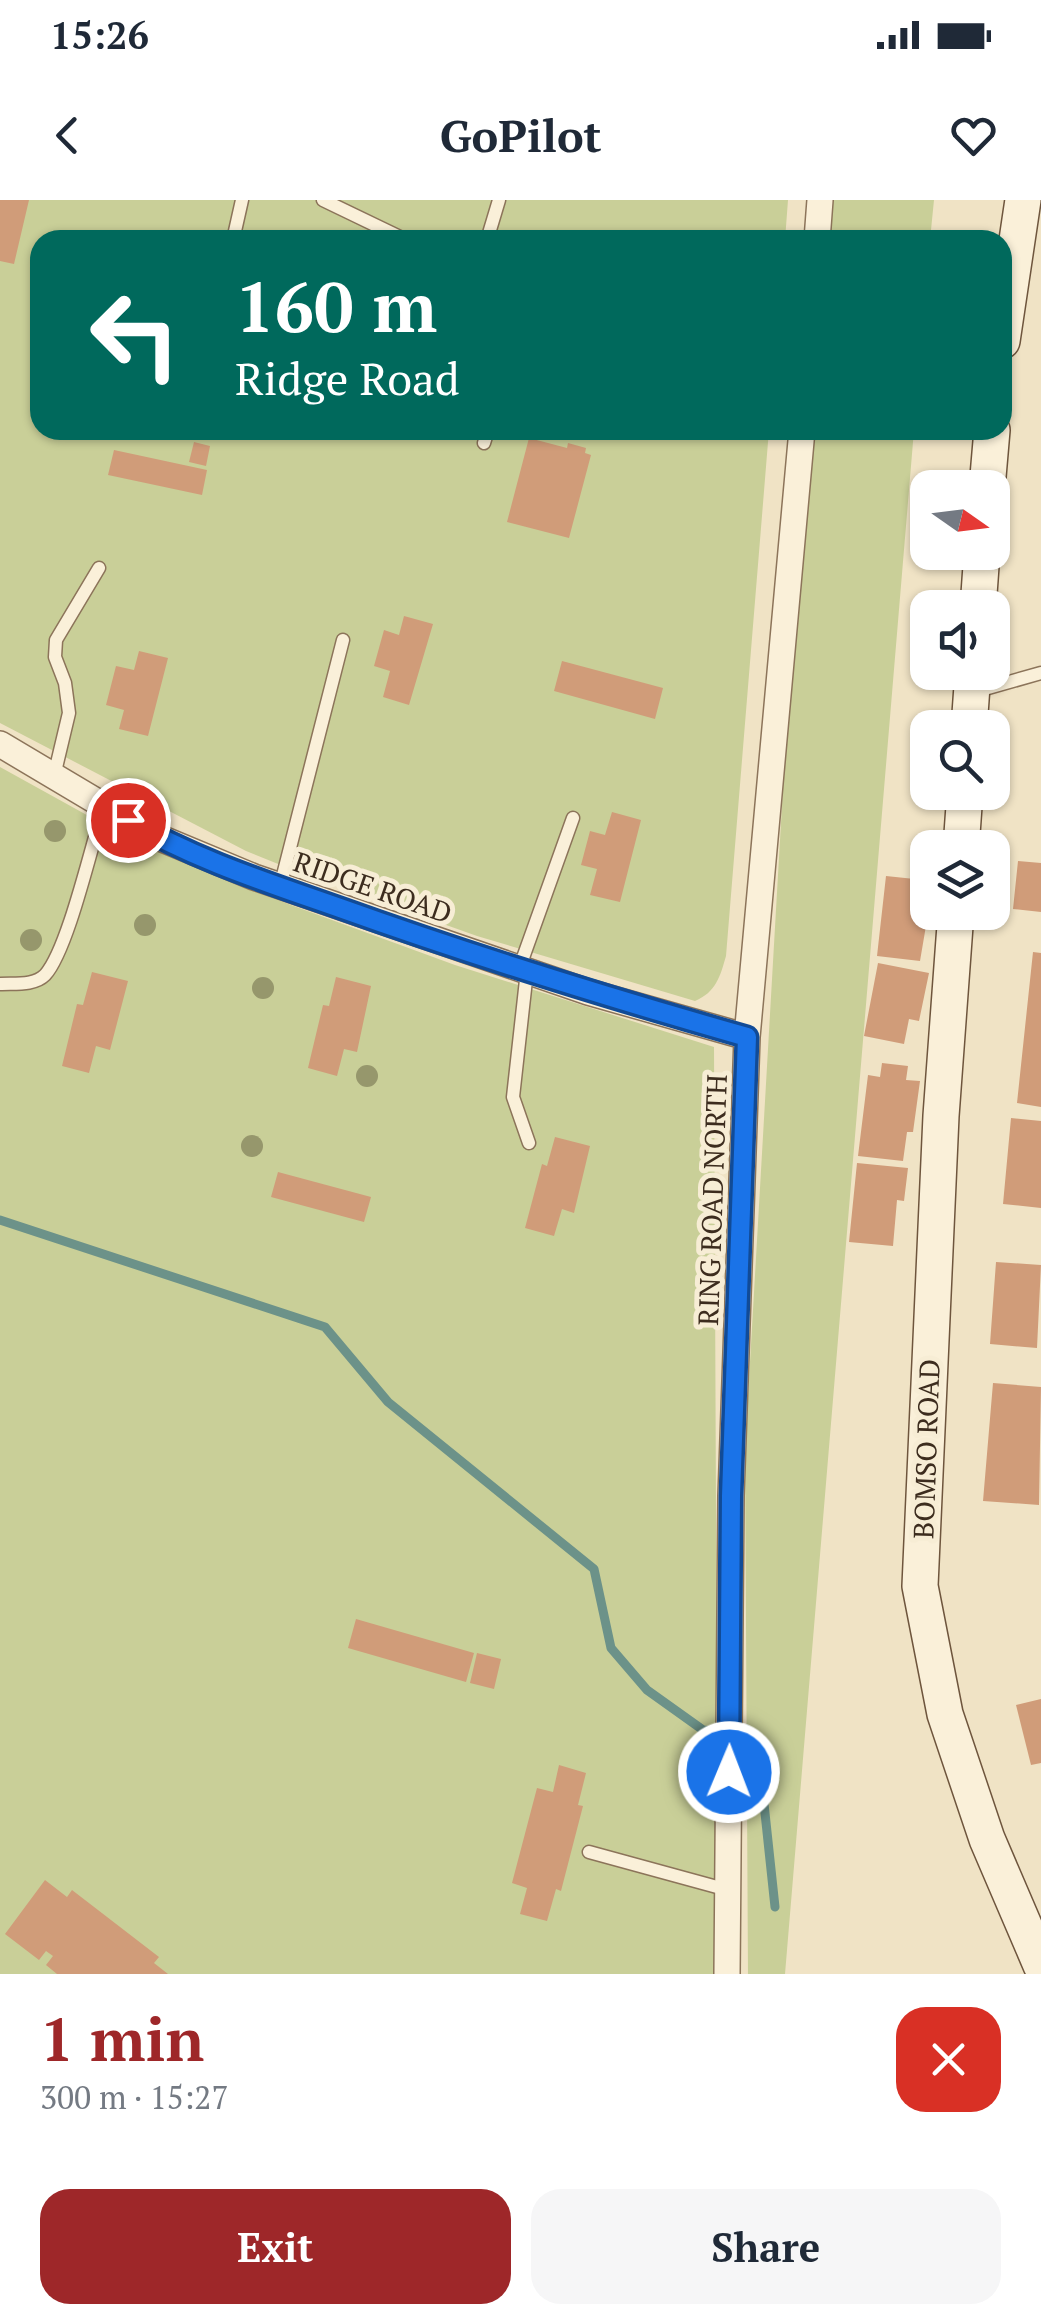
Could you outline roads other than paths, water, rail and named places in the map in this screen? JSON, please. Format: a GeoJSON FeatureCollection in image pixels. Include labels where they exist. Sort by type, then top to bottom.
{"type":"FeatureCollection","features":[{"type":"Feature","properties":{"kind":"street"},"geometry":{"type":"LineString","coordinates":[[818,230],[820,200]]}},
{"type":"Feature","properties":{"kind":"street"},"geometry":{"type":"LineString","coordinates":[[1012,274],[1023,200]]}},
{"type":"Feature","properties":{"kind":"street","name":"RING ROAD NORTH"},"geometry":{"type":"LineString","coordinates":[[727,1974],[731,1496],[747,1037],[801,440]]}},
{"type":"Feature","properties":{"kind":"street"},"geometry":{"type":"LineString","coordinates":[[989,470],[991,440]]}},
{"type":"Feature","properties":{"kind":"street","name":"RIDGE ROAD"},"geometry":{"type":"LineString","coordinates":[[0,744],[154,835],[280,887],[523,970],[747,1037]]}},
{"type":"Feature","properties":{"kind":"street","name":"BOMSO ROAD"},"geometry":{"type":"LineString","coordinates":[[955,930],[920,1586],[945,1714],[987,1839],[1041,1965]]}},
{"type":"Feature","properties":{"kind":"lane"},"geometry":{"type":"LineString","coordinates":[[235,230],[242,200]]}},
{"type":"Feature","properties":{"kind":"lane"},"geometry":{"type":"LineString","coordinates":[[323,200],[385,230]]}},
{"type":"Feature","properties":{"kind":"lane"},"geometry":{"type":"LineString","coordinates":[[490,230],[498,200]]}},
{"type":"Feature","properties":{"kind":"lane"},"geometry":{"type":"LineString","coordinates":[[54,776],[69,713],[65,683],[55,657],[56,640],[99,568]]}},
{"type":"Feature","properties":{"kind":"lane"},"geometry":{"type":"LineString","coordinates":[[280,887],[342,640]]}},
{"type":"Feature","properties":{"kind":"lane"},"geometry":{"type":"LineString","coordinates":[[972,698],[1041,673]]}},
{"type":"Feature","properties":{"kind":"lane"},"geometry":{"type":"LineString","coordinates":[[0,984],[34,982],[45,975],[62,947],[104,805]]}},
{"type":"Feature","properties":{"kind":"lane"},"geometry":{"type":"LineString","coordinates":[[528,1143],[513,1096],[523,970],[573,818]]}},
{"type":"Feature","properties":{"kind":"lane"},"geometry":{"type":"LineString","coordinates":[[589,1852],[728,1890]]}},
{"type":"Feature","properties":{"kind":"waterway"},"geometry":{"type":"LineString","coordinates":[[0,1220],[325,1327],[388,1402],[594,1569],[611,1648],[647,1690],[703,1730],[714,1731]]}},
{"type":"Feature","properties":{"kind":"waterway"},"geometry":{"type":"LineString","coordinates":[[746,1729],[757,1738],[775,1907]]}}]}
